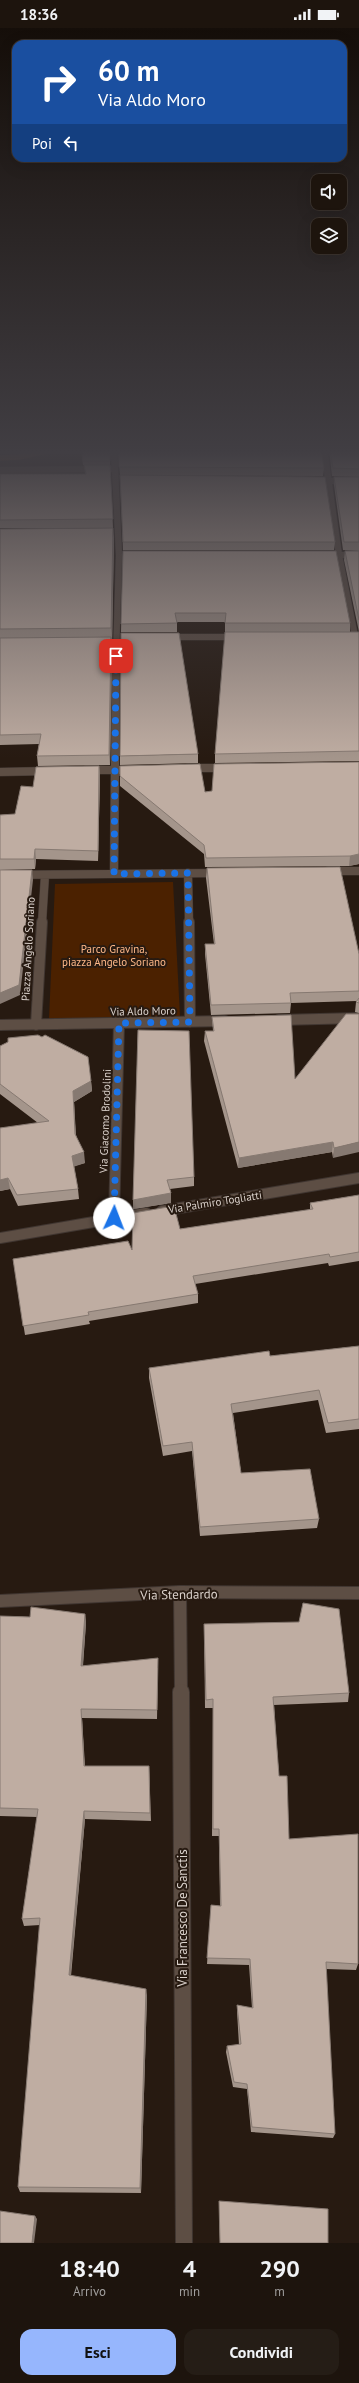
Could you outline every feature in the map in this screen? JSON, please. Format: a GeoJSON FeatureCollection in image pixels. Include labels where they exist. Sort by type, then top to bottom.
{"type":"FeatureCollection","features":[{"type":"Feature","properties":{"kind":"street"},"geometry":{"type":"LineString","coordinates":[[114,874],[116,639],[119,555],[127,555]]}},
{"type":"Feature","properties":{"kind":"street"},"geometry":{"type":"LineString","coordinates":[[315,555],[359,555]]}},
{"type":"Feature","properties":{"kind":"street"},"geometry":{"type":"LineString","coordinates":[[339,555],[357,636],[347,636]]}},
{"type":"Feature","properties":{"kind":"street"},"geometry":{"type":"LineString","coordinates":[[108,642],[124,637]]}},
{"type":"Feature","properties":{"kind":"street"},"geometry":{"type":"LineString","coordinates":[[156,637],[243,637]]}},
{"type":"Feature","properties":{"kind":"street"},"geometry":{"type":"LineString","coordinates":[[178,769],[233,768]]}},
{"type":"Feature","properties":{"kind":"street"},"geometry":{"type":"LineString","coordinates":[[77,770],[131,769]]}},
{"type":"Feature","properties":{"kind":"street"},"geometry":{"type":"LineString","coordinates":[[0,772],[54,771]]}},
{"type":"Feature","properties":{"kind":"street"},"geometry":{"type":"LineString","coordinates":[[320,872],[359,871]]}},
{"type":"Feature","properties":{"kind":"street"},"geometry":{"type":"LineString","coordinates":[[188,873],[190,1022]]}},
{"type":"Feature","properties":{"kind":"street"},"geometry":{"type":"LineString","coordinates":[[0,875],[227,873]]}},
{"type":"Feature","properties":{"kind":"street","name":"Piazza Angelo Soriano"},"geometry":{"type":"LineString","coordinates":[[36,1025],[45,875]]}},
{"type":"Feature","properties":{"kind":"street"},"geometry":{"type":"LineString","coordinates":[[267,1020],[359,1018]]}},
{"type":"Feature","properties":{"kind":"street","name":"Via Aldo Moro"},"geometry":{"type":"LineString","coordinates":[[0,1025],[236,1021]]}},
{"type":"Feature","properties":{"kind":"street","name":"Via Giacomo Brodolini"},"geometry":{"type":"LineString","coordinates":[[114,1218],[119,1023]]}},
{"type":"Feature","properties":{"kind":"street","name":"Via Palmiro Togliatti"},"geometry":{"type":"LineString","coordinates":[[0,1238],[359,1178]]}},
{"type":"Feature","properties":{"kind":"street","name":"Via Stendardo"},"geometry":{"type":"LineString","coordinates":[[0,1601],[180,1592],[359,1592]]}},
{"type":"Feature","properties":{"kind":"street","name":"Via Francesco De Sanctis"},"geometry":{"type":"LineString","coordinates":[[180,1592],[184,2243]]}},
{"type":"Feature","properties":{"kind":"green space","name":"Parco Gravina, piazza Angelo Soriano"},"geometry":{"type":"Polygon","coordinates":[[[173,882],[180,1016],[49,1019],[55,884],[173,882]]]}},
{"type":"Feature","properties":{"kind":"building"},"geometry":{"type":"Polygon","coordinates":[[[0,552],[113,552],[111,628],[0,629],[0,552]]]}},
{"type":"Feature","properties":{"kind":"building"},"geometry":{"type":"Polygon","coordinates":[[[123,552],[336,552],[350,623],[225,623],[226,613],[175,613],[177,623],[121,624],[123,552]]]}},
{"type":"Feature","properties":{"kind":"building"},"geometry":{"type":"Polygon","coordinates":[[[345,552],[359,552],[359,620],[345,552]]]}},
{"type":"Feature","properties":{"kind":"building"},"geometry":{"type":"Polygon","coordinates":[[[225,632],[359,632],[359,751],[215,754],[225,632]]]}},
{"type":"Feature","properties":{"kind":"building"},"geometry":{"type":"Polygon","coordinates":[[[121,633],[179,633],[198,754],[120,756],[121,633]]]}},
{"type":"Feature","properties":{"kind":"building"},"geometry":{"type":"Polygon","coordinates":[[[111,637],[109,755],[37,756],[41,734],[0,735],[0,638],[111,637]]]}},
{"type":"Feature","properties":{"kind":"building"},"geometry":{"type":"Polygon","coordinates":[[[359,762],[359,854],[350,856],[206,858],[204,845],[120,776],[120,766],[200,764],[205,792],[212,791],[214,764],[359,762]]]}},
{"type":"Feature","properties":{"kind":"building"},"geometry":{"type":"Polygon","coordinates":[[[99,766],[98,851],[35,849],[34,859],[0,859],[0,815],[15,814],[21,786],[33,787],[36,767],[99,766]]]}},
{"type":"Feature","properties":{"kind":"building"},"geometry":{"type":"Polygon","coordinates":[[[340,867],[359,954],[359,991],[290,993],[291,1003],[211,1005],[205,944],[215,944],[207,868],[340,867]]]}},
{"type":"Feature","properties":{"kind":"building"},"geometry":{"type":"Polygon","coordinates":[[[0,870],[32,870],[19,985],[0,993],[0,870]]]}},
{"type":"Feature","properties":{"kind":"building"},"geometry":{"type":"Polygon","coordinates":[[[346,1014],[359,1014],[359,1142],[334,1148],[333,1142],[239,1158],[205,1031],[214,1031],[212,1017],[291,1015],[295,1079],[346,1014]]]}},
{"type":"Feature","properties":{"kind":"building"},"geometry":{"type":"Polygon","coordinates":[[[138,1030],[189,1031],[194,1177],[167,1180],[171,1193],[133,1200],[138,1030]]]}},
{"type":"Feature","properties":{"kind":"building"},"geometry":{"type":"Polygon","coordinates":[[[38,1035],[42,1037],[45,1035],[88,1057],[91,1081],[73,1091],[75,1134],[84,1152],[72,1156],[78,1189],[17,1195],[8,1178],[0,1180],[0,1128],[49,1121],[0,1084],[0,1046],[8,1042],[8,1038],[38,1035]]]}},
{"type":"Feature","properties":{"kind":"building"},"geometry":{"type":"Polygon","coordinates":[[[359,1195],[359,1252],[330,1257],[329,1254],[193,1276],[198,1294],[88,1312],[89,1315],[23,1326],[13,1259],[128,1241],[132,1250],[133,1213],[174,1206],[180,1229],[313,1209],[310,1203],[359,1195]]]}},
{"type":"Feature","properties":{"kind":"building"},"geometry":{"type":"Polygon","coordinates":[[[359,1346],[359,1419],[328,1423],[319,1390],[231,1404],[241,1473],[310,1469],[319,1519],[200,1527],[192,1442],[163,1446],[149,1368],[269,1351],[270,1356],[359,1346]]]}},
{"type":"Feature","properties":{"kind":"building"},"geometry":{"type":"Polygon","coordinates":[[[303,1603],[339,1609],[349,1693],[273,1697],[279,1776],[287,1776],[289,1839],[358,1834],[358,1964],[326,1962],[335,2134],[252,2127],[247,2084],[234,2082],[227,2046],[241,2044],[237,2005],[253,2008],[250,1959],[207,1958],[211,1905],[221,1906],[219,1829],[213,1829],[213,1699],[206,1700],[204,1624],[299,1622],[303,1603]]]}},
{"type":"Feature","properties":{"kind":"building"},"geometry":{"type":"Polygon","coordinates":[[[31,1607],[85,1614],[81,1666],[158,1658],[157,1710],[81,1709],[84,1766],[149,1766],[150,1813],[84,1811],[69,1975],[146,1989],[140,2188],[18,2187],[40,1918],[22,1919],[38,1809],[0,1808],[0,1616],[30,1617],[31,1607]]]}},
{"type":"Feature","properties":{"kind":"building"},"geometry":{"type":"Polygon","coordinates":[[[219,2201],[328,2209],[328,2243],[220,2243],[219,2201]]]}},
{"type":"Feature","properties":{"kind":"building"},"geometry":{"type":"Polygon","coordinates":[[[0,2211],[35,2216],[32,2243],[0,2243],[0,2211]]]}},
{"type":"Feature","properties":{"kind":"route"},"geometry":{"type":"LineString","coordinates":[[114,1218],[119,1023],[190,1022],[188,873],[114,874],[116,656]]}}]}
